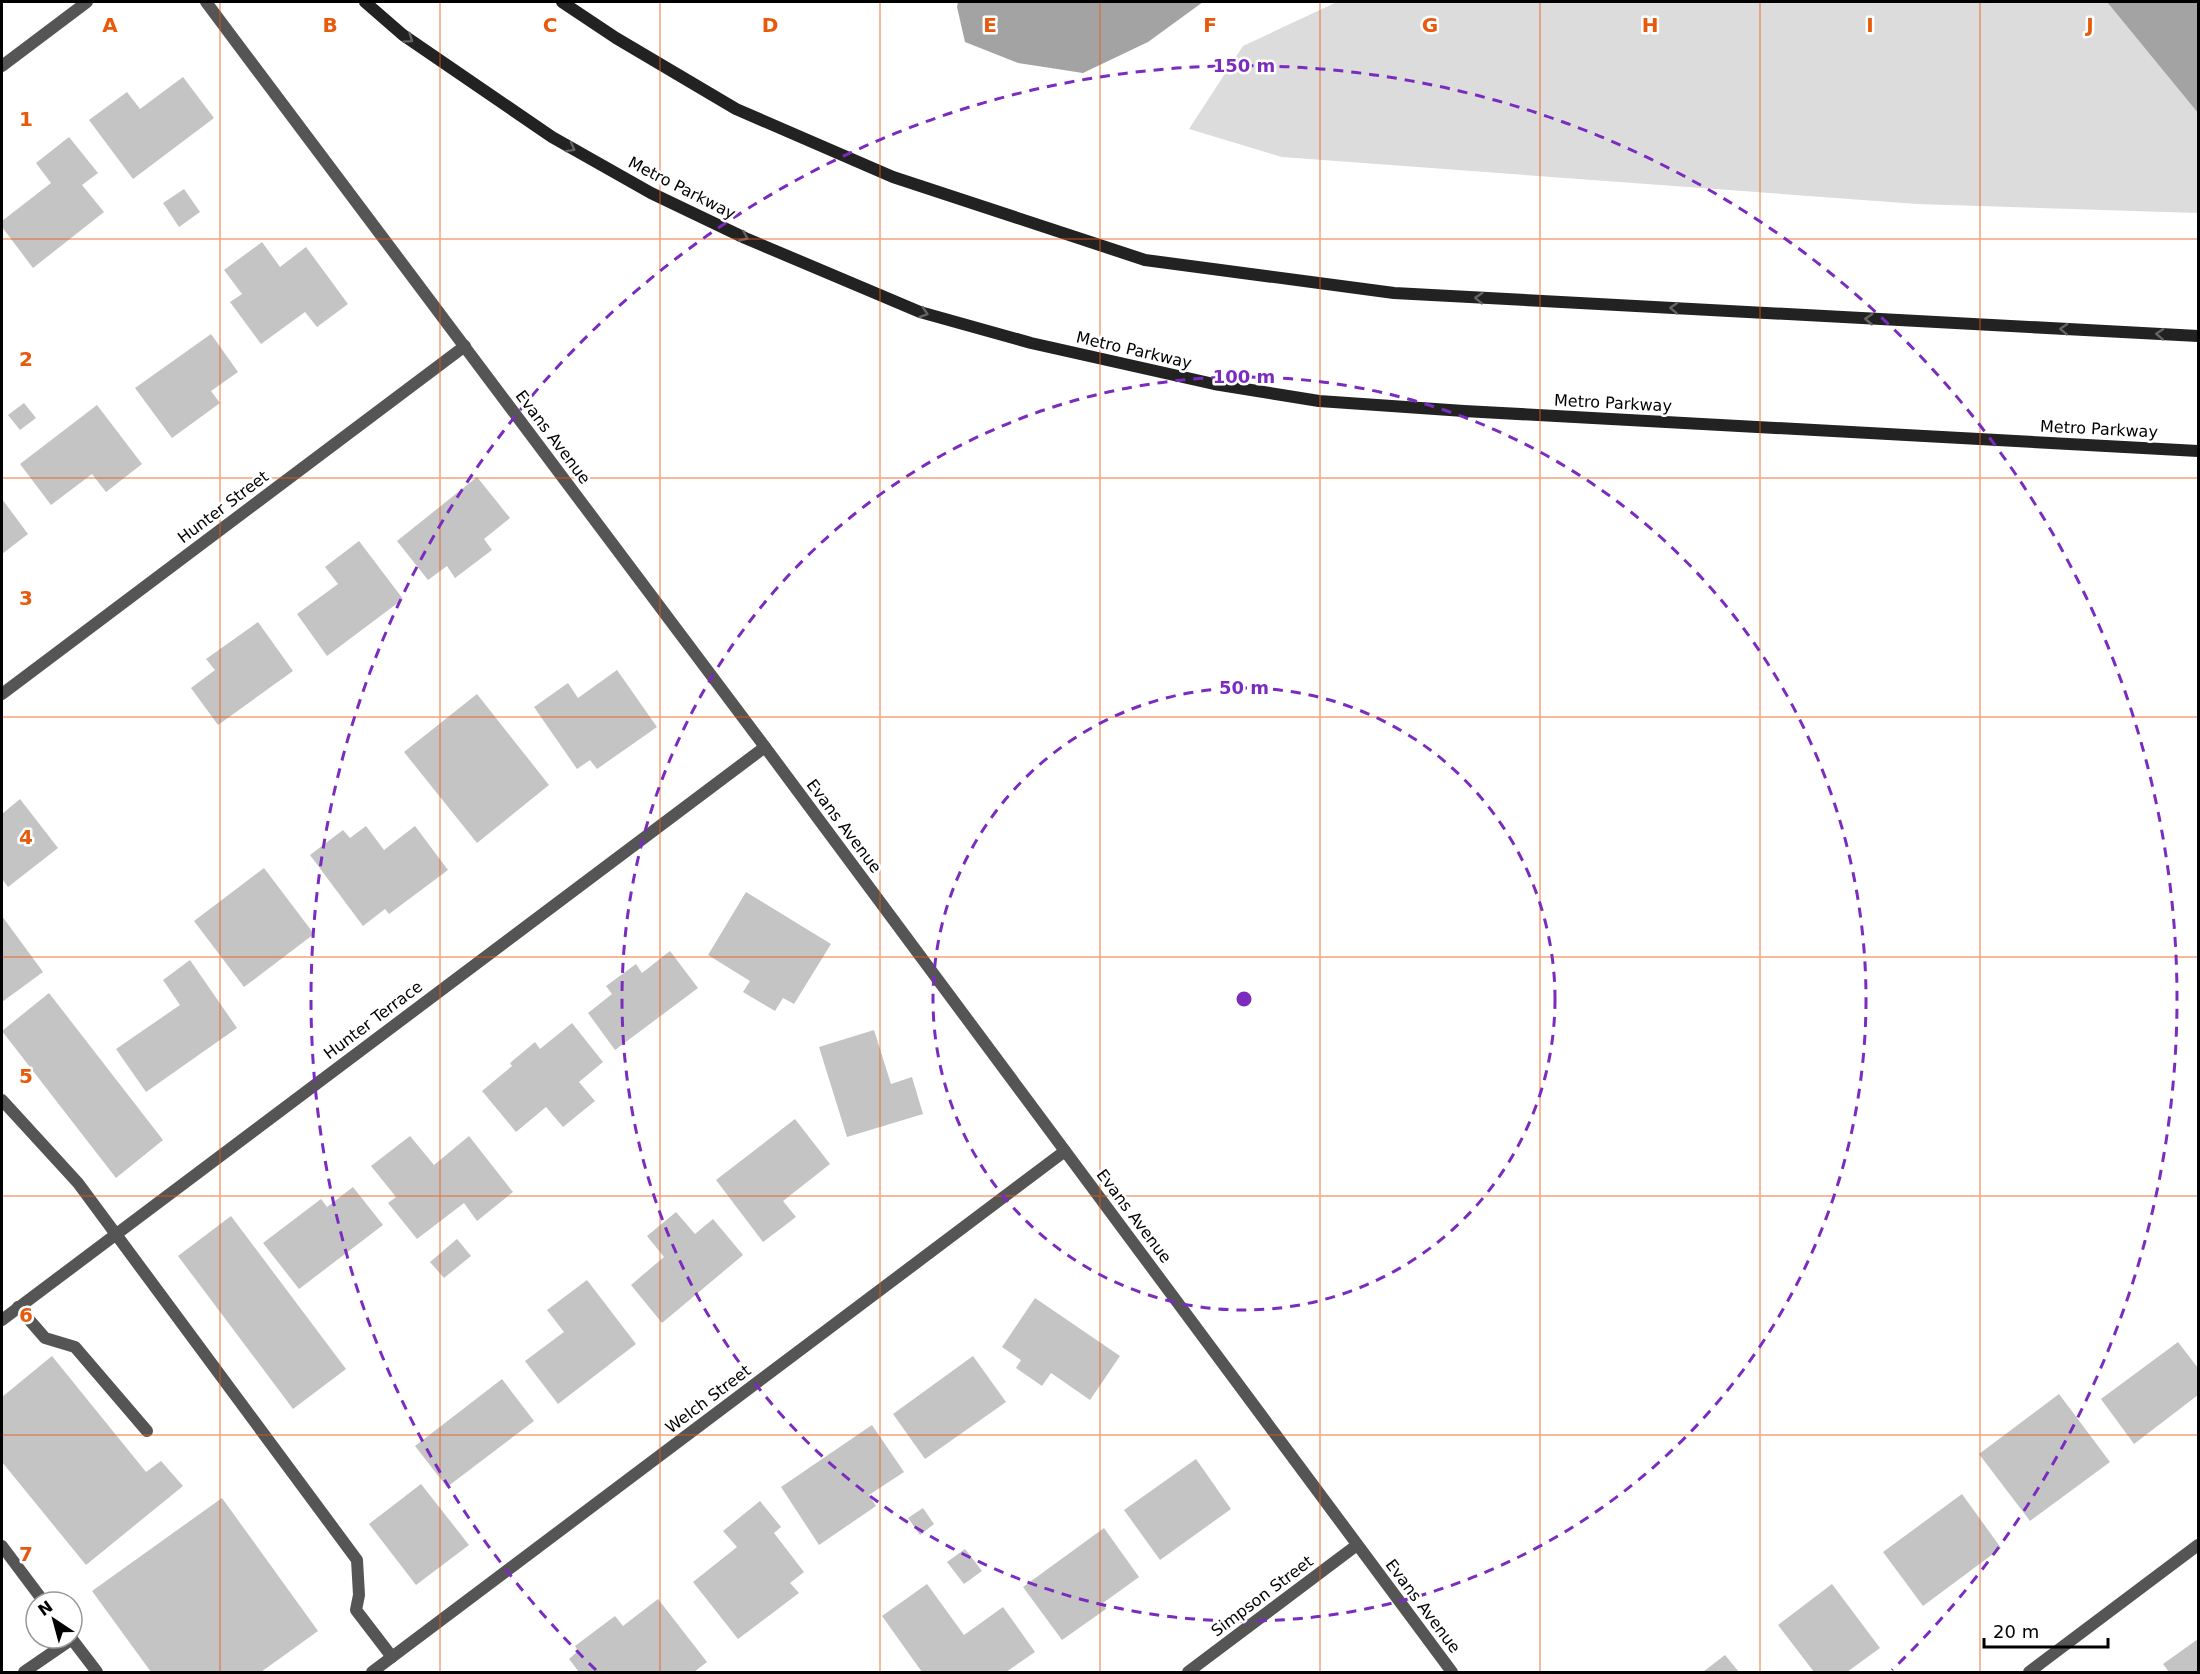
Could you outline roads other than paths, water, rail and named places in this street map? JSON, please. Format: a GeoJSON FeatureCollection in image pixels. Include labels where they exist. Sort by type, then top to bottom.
{"type":"FeatureCollection","features":[{"type":"Feature","properties":{"kind":"main road","name":"Metro Parkway"},"geometry":{"type":"LineString","coordinates":[[365,2],[403,35],[552,137],[651,193],[745,238],[920,312],[1031,343],[1214,384],[1319,401],[2199,451]]}},
{"type":"Feature","properties":{"kind":"main road"},"geometry":{"type":"LineString","coordinates":[[562,2],[616,38],[736,109],[893,177],[1145,260],[1394,293],[2199,336]]}},
{"type":"Feature","properties":{"kind":"street"},"geometry":{"type":"LineString","coordinates":[[2,66],[87,2]]}},
{"type":"Feature","properties":{"kind":"street","name":"Evans Avenue"},"geometry":{"type":"LineString","coordinates":[[206,2],[765,747],[1452,1672]]}},
{"type":"Feature","properties":{"kind":"street","name":"Hunter Street"},"geometry":{"type":"LineString","coordinates":[[2,694],[465,346]]}},
{"type":"Feature","properties":{"kind":"street","name":"Hunter Terrace"},"geometry":{"type":"LineString","coordinates":[[2,1320],[765,747]]}},
{"type":"Feature","properties":{"kind":"street"},"geometry":{"type":"LineString","coordinates":[[2,1100],[78,1183],[357,1560],[359,1595],[356,1610],[392,1657]]}},
{"type":"Feature","properties":{"kind":"street","name":"Welch Street"},"geometry":{"type":"LineString","coordinates":[[372,1672],[1065,1151]]}},
{"type":"Feature","properties":{"kind":"street"},"geometry":{"type":"LineString","coordinates":[[18,1307],[45,1338],[75,1347],[147,1431]]}},
{"type":"Feature","properties":{"kind":"street","name":"Simpson Street"},"geometry":{"type":"LineString","coordinates":[[1188,1672],[1357,1545]]}},
{"type":"Feature","properties":{"kind":"street"},"geometry":{"type":"LineString","coordinates":[[2029,1672],[2199,1545]]}},
{"type":"Feature","properties":{"kind":"street"},"geometry":{"type":"LineString","coordinates":[[2,1546],[35,1590]]}},
{"type":"Feature","properties":{"kind":"street"},"geometry":{"type":"LineString","coordinates":[[24,1672],[54,1650]]}},
{"type":"Feature","properties":{"kind":"street"},"geometry":{"type":"LineString","coordinates":[[80,1650],[97,1672]]}}]}
